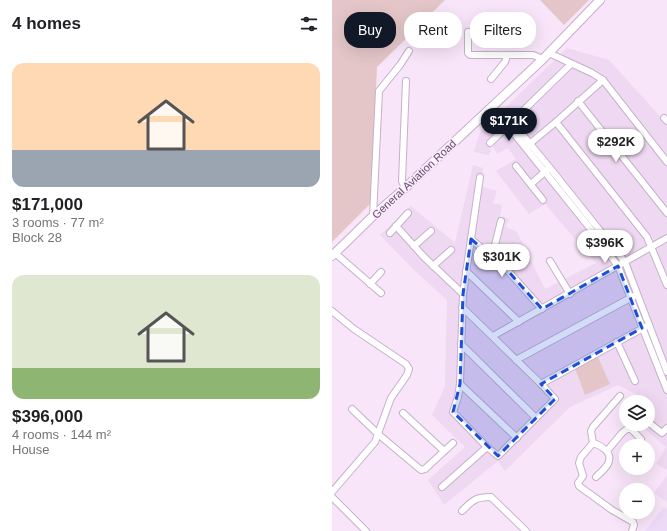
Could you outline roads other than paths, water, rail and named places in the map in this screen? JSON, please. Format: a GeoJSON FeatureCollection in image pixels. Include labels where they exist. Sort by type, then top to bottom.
{"type":"FeatureCollection","features":[{"type":"Feature","properties":{"kind":"main road","name":"General Aviation Road"},"geometry":{"type":"LineString","coordinates":[[333,255],[373,216],[543,60],[600,0]]}},
{"type":"Feature","properties":{"kind":"street"},"geometry":{"type":"LineString","coordinates":[[470,32],[468,32],[468,53],[470,55],[533,55],[543,60]]}},
{"type":"Feature","properties":{"kind":"street"},"geometry":{"type":"LineString","coordinates":[[373,216],[379,91],[409,51]]}},
{"type":"Feature","properties":{"kind":"street"},"geometry":{"type":"LineString","coordinates":[[549,53],[592,73],[603,80],[667,162]]}},
{"type":"Feature","properties":{"kind":"street"},"geometry":{"type":"LineString","coordinates":[[491,79],[505,62],[507,55]]}},
{"type":"Feature","properties":{"kind":"street"},"geometry":{"type":"LineString","coordinates":[[490,143],[571,64]]}},
{"type":"Feature","properties":{"kind":"street"},"geometry":{"type":"LineString","coordinates":[[527,145],[556,122],[603,80]]}},
{"type":"Feature","properties":{"kind":"street"},"geometry":{"type":"LineString","coordinates":[[405,188],[402,181],[406,81]]}},
{"type":"Feature","properties":{"kind":"street"},"geometry":{"type":"LineString","coordinates":[[578,102],[667,213]]}},
{"type":"Feature","properties":{"kind":"street"},"geometry":{"type":"LineString","coordinates":[[556,122],[647,237],[667,285]]}},
{"type":"Feature","properties":{"kind":"street"},"geometry":{"type":"LineString","coordinates":[[510,124],[580,211],[588,227],[618,266],[630,298],[667,372]]}},
{"type":"Feature","properties":{"kind":"street"},"geometry":{"type":"LineString","coordinates":[[516,166],[543,200]]}},
{"type":"Feature","properties":{"kind":"street"},"geometry":{"type":"LineString","coordinates":[[531,184],[547,170]]}},
{"type":"Feature","properties":{"kind":"street"},"geometry":{"type":"LineString","coordinates":[[462,307],[555,399],[498,456],[487,447],[453,412],[458,397],[460,384],[462,307],[463,294],[480,177]]}},
{"type":"Feature","properties":{"kind":"street"},"geometry":{"type":"LineString","coordinates":[[580,211],[594,222],[625,262],[637,295],[645,327],[667,390]]}},
{"type":"Feature","properties":{"kind":"street"},"geometry":{"type":"LineString","coordinates":[[390,233],[408,213]]}},
{"type":"Feature","properties":{"kind":"street"},"geometry":{"type":"LineString","coordinates":[[492,257],[501,221]]}},
{"type":"Feature","properties":{"kind":"street"},"geometry":{"type":"LineString","coordinates":[[588,227],[594,222]]}},
{"type":"Feature","properties":{"kind":"street"},"geometry":{"type":"LineString","coordinates":[[396,226],[433,266],[463,294]]}},
{"type":"Feature","properties":{"kind":"street"},"geometry":{"type":"LineString","coordinates":[[414,246],[431,231]]}},
{"type":"Feature","properties":{"kind":"street"},"geometry":{"type":"LineString","coordinates":[[493,336],[667,238]]}},
{"type":"Feature","properties":{"kind":"street"},"geometry":{"type":"LineString","coordinates":[[471,239],[506,270],[542,309]]}},
{"type":"Feature","properties":{"kind":"street"},"geometry":{"type":"LineString","coordinates":[[433,266],[451,250]]}},
{"type":"Feature","properties":{"kind":"street"},"geometry":{"type":"LineString","coordinates":[[333,255],[381,293]]}},
{"type":"Feature","properties":{"kind":"street"},"geometry":{"type":"LineString","coordinates":[[506,270],[512,265],[512,256]]}},
{"type":"Feature","properties":{"kind":"street"},"geometry":{"type":"LineString","coordinates":[[550,261],[570,294]]}},
{"type":"Feature","properties":{"kind":"street"},"geometry":{"type":"LineString","coordinates":[[466,270],[519,322]]}},
{"type":"Feature","properties":{"kind":"street"},"geometry":{"type":"LineString","coordinates":[[370,284],[382,272]]}},
{"type":"Feature","properties":{"kind":"street"},"geometry":{"type":"LineString","coordinates":[[516,360],[637,295]]}},
{"type":"Feature","properties":{"kind":"street"},"geometry":{"type":"LineString","coordinates":[[332,311],[354,329],[406,364],[409,369],[407,375],[393,393],[375,442],[332,492]]}},
{"type":"Feature","properties":{"kind":"street"},"geometry":{"type":"LineString","coordinates":[[541,384],[645,327]]}},
{"type":"Feature","properties":{"kind":"street"},"geometry":{"type":"LineString","coordinates":[[617,342],[635,381]]}},
{"type":"Feature","properties":{"kind":"street"},"geometry":{"type":"LineString","coordinates":[[461,344],[536,418]]}},
{"type":"Feature","properties":{"kind":"street"},"geometry":{"type":"LineString","coordinates":[[460,384],[517,438]]}},
{"type":"Feature","properties":{"kind":"street"},"geometry":{"type":"LineString","coordinates":[[619,397],[593,427],[593,443],[581,457],[579,463],[583,476],[578,483],[579,486],[612,510],[633,522],[634,525],[632,531]]}},
{"type":"Feature","properties":{"kind":"street"},"geometry":{"type":"LineString","coordinates":[[352,409],[378,434],[421,470],[425,469],[453,443]]}},
{"type":"Feature","properties":{"kind":"street"},"geometry":{"type":"LineString","coordinates":[[403,413],[444,452]]}},
{"type":"Feature","properties":{"kind":"street"},"geometry":{"type":"LineString","coordinates":[[655,428],[662,433],[667,428]]}},
{"type":"Feature","properties":{"kind":"street"},"geometry":{"type":"LineString","coordinates":[[607,452],[627,429],[631,429],[641,439]]}},
{"type":"Feature","properties":{"kind":"street"},"geometry":{"type":"LineString","coordinates":[[593,443],[601,446],[609,456],[609,463],[596,477]]}},
{"type":"Feature","properties":{"kind":"street"},"geometry":{"type":"LineString","coordinates":[[442,487],[487,447]]}},
{"type":"Feature","properties":{"kind":"street"},"geometry":{"type":"LineString","coordinates":[[332,497],[366,531]]}},
{"type":"Feature","properties":{"kind":"street"},"geometry":{"type":"LineString","coordinates":[[462,511],[475,499],[481,497],[491,497],[526,531]]}}]}
